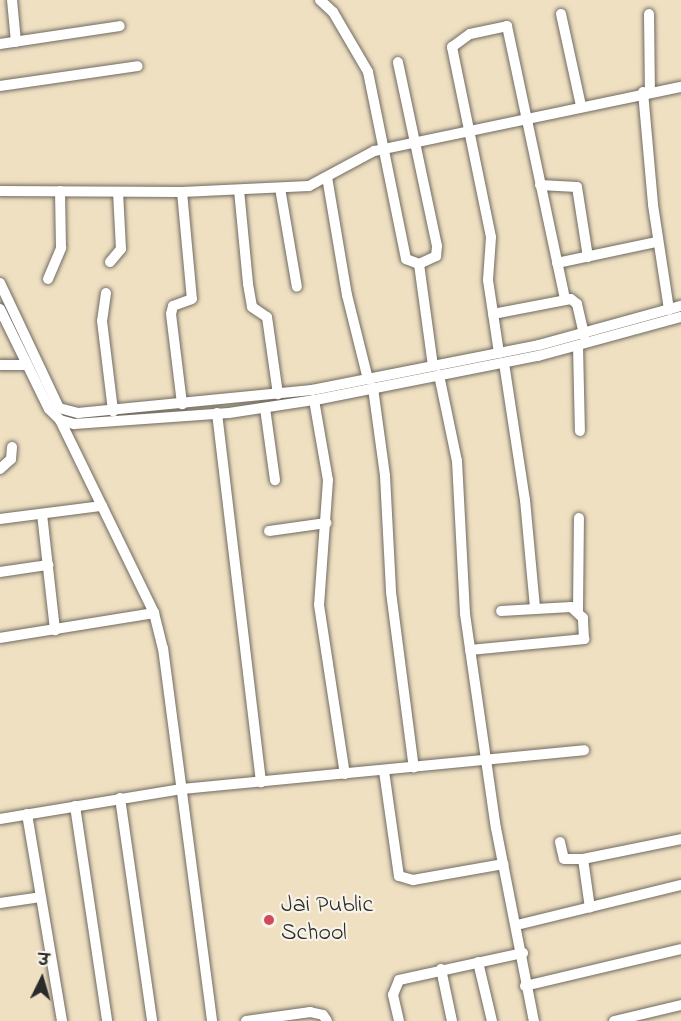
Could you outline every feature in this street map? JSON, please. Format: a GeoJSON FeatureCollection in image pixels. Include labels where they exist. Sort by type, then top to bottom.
{"type":"FeatureCollection","features":[{"type":"Feature","properties":{"kind":"street"},"geometry":{"type":"LineString","coordinates":[[12,0],[16,42]]}},
{"type":"Feature","properties":{"kind":"street"},"geometry":{"type":"LineString","coordinates":[[320,0],[333,12],[368,72],[406,259],[418,264],[436,256],[437,246],[398,62]]}},
{"type":"Feature","properties":{"kind":"street"},"geometry":{"type":"LineString","coordinates":[[561,14],[581,105]]}},
{"type":"Feature","properties":{"kind":"street"},"geometry":{"type":"LineString","coordinates":[[649,14],[646,92],[657,242],[669,310]]}},
{"type":"Feature","properties":{"kind":"street"},"geometry":{"type":"LineString","coordinates":[[0,44],[120,26]]}},
{"type":"Feature","properties":{"kind":"street"},"geometry":{"type":"LineString","coordinates":[[535,608],[525,500],[488,280],[491,237],[452,47],[470,34],[507,26],[565,299]]}},
{"type":"Feature","properties":{"kind":"street"},"geometry":{"type":"LineString","coordinates":[[0,86],[138,66]]}},
{"type":"Feature","properties":{"kind":"street"},"geometry":{"type":"LineString","coordinates":[[0,191],[182,192],[309,186],[358,157],[383,149],[581,105],[681,87]]}},
{"type":"Feature","properties":{"kind":"street"},"geometry":{"type":"LineString","coordinates":[[327,177],[347,295],[371,384],[385,476],[391,592],[414,768]]}},
{"type":"Feature","properties":{"kind":"street"},"geometry":{"type":"LineString","coordinates":[[540,185],[578,188],[588,257]]}},
{"type":"Feature","properties":{"kind":"street"},"geometry":{"type":"LineString","coordinates":[[280,188],[297,287]]}},
{"type":"Feature","properties":{"kind":"street"},"geometry":{"type":"LineString","coordinates":[[239,190],[252,307],[268,321],[278,394]]}},
{"type":"Feature","properties":{"kind":"street"},"geometry":{"type":"LineString","coordinates":[[48,279],[61,248],[60,191]]}},
{"type":"Feature","properties":{"kind":"street"},"geometry":{"type":"LineString","coordinates":[[110,262],[121,249],[118,192]]}},
{"type":"Feature","properties":{"kind":"street"},"geometry":{"type":"LineString","coordinates":[[182,192],[192,299],[173,306],[171,314],[182,404]]}},
{"type":"Feature","properties":{"kind":"street"},"geometry":{"type":"LineString","coordinates":[[557,263],[657,242]]}},
{"type":"Feature","properties":{"kind":"street"},"geometry":{"type":"LineString","coordinates":[[418,264],[436,371],[457,461],[462,579],[470,650],[504,864],[523,953],[525,986],[534,1021]]}},
{"type":"Feature","properties":{"kind":"street"},"geometry":{"type":"LineString","coordinates":[[0,283],[59,408],[78,413],[113,411],[371,384]]}},
{"type":"Feature","properties":{"kind":"street"},"geometry":{"type":"LineString","coordinates":[[106,293],[102,321],[113,411]]}},
{"type":"Feature","properties":{"kind":"street"},"geometry":{"type":"LineString","coordinates":[[493,314],[565,299],[577,304],[584,335]]}},
{"type":"Feature","properties":{"kind":"street"},"geometry":{"type":"LineString","coordinates":[[502,358],[681,306]]}},
{"type":"Feature","properties":{"kind":"street"},"geometry":{"type":"LineString","coordinates":[[0,309],[49,410],[60,420],[154,613],[163,648],[212,1021]]}},
{"type":"Feature","properties":{"kind":"street"},"geometry":{"type":"LineString","coordinates":[[60,420],[87,424],[265,408],[314,400],[371,384],[502,358],[578,346],[681,317]]}},
{"type":"Feature","properties":{"kind":"street"},"geometry":{"type":"LineString","coordinates":[[578,346],[580,431]]}},
{"type":"Feature","properties":{"kind":"street"},"geometry":{"type":"LineString","coordinates":[[0,365],[27,365]]}},
{"type":"Feature","properties":{"kind":"street"},"geometry":{"type":"LineString","coordinates":[[314,400],[328,480],[319,605],[345,774]]}},
{"type":"Feature","properties":{"kind":"street"},"geometry":{"type":"LineString","coordinates":[[265,408],[275,480]]}},
{"type":"Feature","properties":{"kind":"street"},"geometry":{"type":"LineString","coordinates":[[217,413],[261,782]]}},
{"type":"Feature","properties":{"kind":"street"},"geometry":{"type":"LineString","coordinates":[[0,469],[11,459],[12,447]]}},
{"type":"Feature","properties":{"kind":"street"},"geometry":{"type":"LineString","coordinates":[[0,519],[102,506]]}},
{"type":"Feature","properties":{"kind":"street"},"geometry":{"type":"LineString","coordinates":[[42,514],[55,630]]}},
{"type":"Feature","properties":{"kind":"street"},"geometry":{"type":"LineString","coordinates":[[470,650],[582,641],[584,628],[578,610],[579,518]]}},
{"type":"Feature","properties":{"kind":"street"},"geometry":{"type":"LineString","coordinates":[[269,531],[326,523]]}},
{"type":"Feature","properties":{"kind":"street"},"geometry":{"type":"LineString","coordinates":[[0,572],[48,565]]}},
{"type":"Feature","properties":{"kind":"street"},"geometry":{"type":"LineString","coordinates":[[501,611],[535,608],[578,610]]}},
{"type":"Feature","properties":{"kind":"street"},"geometry":{"type":"LineString","coordinates":[[0,638],[154,613]]}},
{"type":"Feature","properties":{"kind":"street"},"geometry":{"type":"LineString","coordinates":[[0,819],[182,789],[584,750]]}},
{"type":"Feature","properties":{"kind":"street"},"geometry":{"type":"LineString","coordinates":[[384,771],[399,876],[413,880],[504,864]]}},
{"type":"Feature","properties":{"kind":"street"},"geometry":{"type":"LineString","coordinates":[[120,798],[152,1021]]}},
{"type":"Feature","properties":{"kind":"street"},"geometry":{"type":"LineString","coordinates":[[75,806],[107,1021]]}},
{"type":"Feature","properties":{"kind":"street"},"geometry":{"type":"LineString","coordinates":[[27,814],[62,1021]]}},
{"type":"Feature","properties":{"kind":"street"},"geometry":{"type":"LineString","coordinates":[[560,842],[564,859],[583,859],[681,839]]}},
{"type":"Feature","properties":{"kind":"street"},"geometry":{"type":"LineString","coordinates":[[583,859],[590,908]]}},
{"type":"Feature","properties":{"kind":"street"},"geometry":{"type":"LineString","coordinates":[[517,925],[681,885]]}},
{"type":"Feature","properties":{"kind":"street"},"geometry":{"type":"LineString","coordinates":[[0,903],[41,897]]}},
{"type":"Feature","properties":{"kind":"street"},"geometry":{"type":"LineString","coordinates":[[525,986],[681,949]]}},
{"type":"Feature","properties":{"kind":"street"},"geometry":{"type":"LineString","coordinates":[[399,1021],[393,995],[399,980],[441,969],[523,953]]}},
{"type":"Feature","properties":{"kind":"street"},"geometry":{"type":"LineString","coordinates":[[478,962],[492,1021]]}},
{"type":"Feature","properties":{"kind":"street"},"geometry":{"type":"LineString","coordinates":[[441,969],[452,1021]]}},
{"type":"Feature","properties":{"kind":"street"},"geometry":{"type":"LineString","coordinates":[[614,1021],[681,1005]]}},
{"type":"Feature","properties":{"kind":"street"},"geometry":{"type":"LineString","coordinates":[[246,1021],[310,1012],[323,1015],[327,1021]]}},
{"type":"Feature","properties":{"kind":"place","name":"Jai Public School"},"geometry":{"type":"Point","coordinates":[269,920]}}]}
